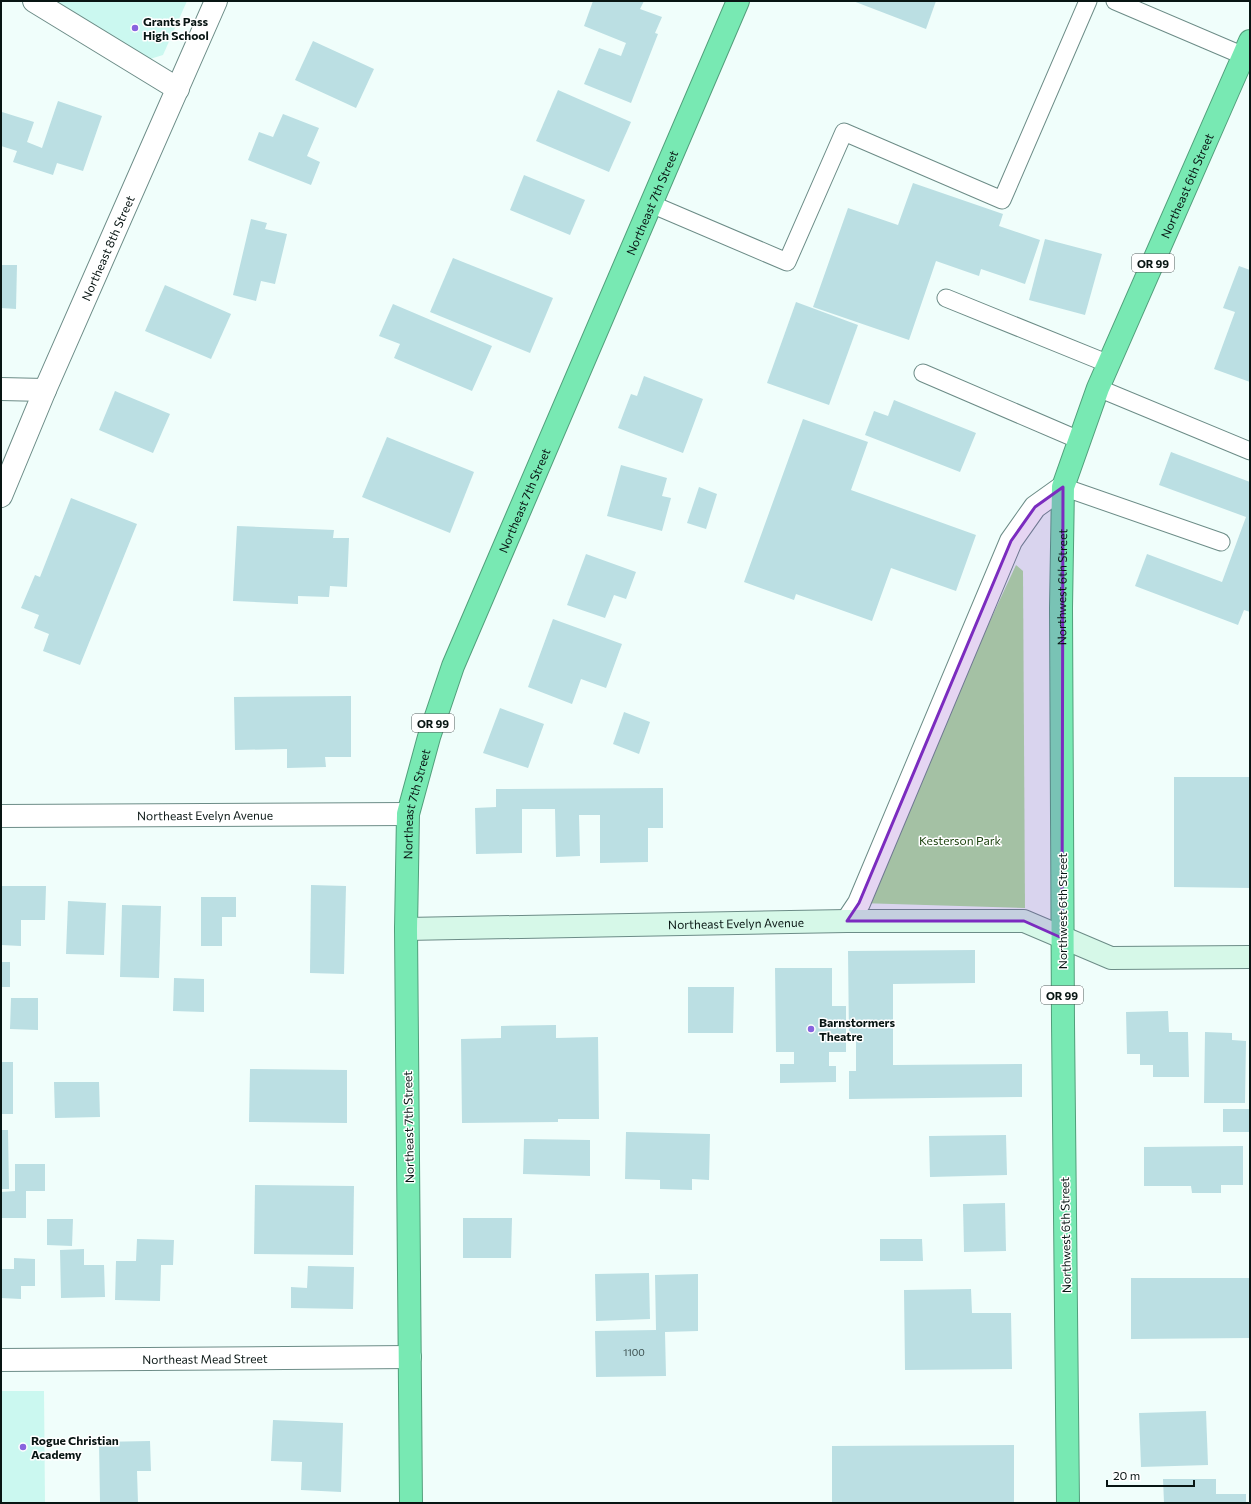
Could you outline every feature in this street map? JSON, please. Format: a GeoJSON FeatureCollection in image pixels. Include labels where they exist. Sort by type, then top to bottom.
{"type":"FeatureCollection","features":[{"type":"Feature","properties":{"kind":"highway","name":"Northeast 7th Street"},"geometry":{"type":"LineString","coordinates":[[411,1503],[406,929],[408,814],[428,737],[453,666],[738,1]]}},
{"type":"Feature","properties":{"kind":"highway","name":"Northeast 6th Street"},"geometry":{"type":"LineString","coordinates":[[1063,487],[1108,364],[1247,49]]}},
{"type":"Feature","properties":{"kind":"highway","name":"Northwest 6th Street"},"geometry":{"type":"LineString","coordinates":[[1063,487],[1061,608],[1062,938],[1068,1503]]}},
{"type":"Feature","properties":{"kind":"street"},"geometry":{"type":"LineString","coordinates":[[34,1],[178,89]]}},
{"type":"Feature","properties":{"kind":"street","name":"Northeast 8th Street"},"geometry":{"type":"LineString","coordinates":[[1,496],[45,390],[216,1]]}},
{"type":"Feature","properties":{"kind":"street"},"geometry":{"type":"LineString","coordinates":[[1,389],[45,390]]}},
{"type":"Feature","properties":{"kind":"street"},"geometry":{"type":"LineString","coordinates":[[847,921],[859,903],[1010,541],[1035,507],[1063,487]]}},
{"type":"Feature","properties":{"kind":"street","name":"Northeast Evelyn Avenue"},"geometry":{"type":"LineString","coordinates":[[1,816],[408,814]]}},
{"type":"Feature","properties":{"kind":"street","name":"Northeast Evelyn Avenue"},"geometry":{"type":"LineString","coordinates":[[406,929],[847,921],[1024,921],[1111,958],[1250,957]]}},
{"type":"Feature","properties":{"kind":"street","name":"Northeast Mead Street"},"geometry":{"type":"LineString","coordinates":[[1,1360],[410,1357]]}},
{"type":"Feature","properties":{"kind":"lane"},"geometry":{"type":"LineString","coordinates":[[652,204],[787,262],[844,132],[1002,200],[1088,1]]}},
{"type":"Feature","properties":{"kind":"lane"},"geometry":{"type":"LineString","coordinates":[[1115,1],[1247,49]]}},
{"type":"Feature","properties":{"kind":"lane"},"geometry":{"type":"LineString","coordinates":[[946,298],[1108,364]]}},
{"type":"Feature","properties":{"kind":"lane"},"geometry":{"type":"LineString","coordinates":[[923,372],[1079,440]]}},
{"type":"Feature","properties":{"kind":"lane"},"geometry":{"type":"LineString","coordinates":[[1098,388],[1250,451]]}},
{"type":"Feature","properties":{"kind":"lane"},"geometry":{"type":"LineString","coordinates":[[1063,487],[1221,542]]}},
{"type":"Feature","properties":{"kind":"highlighted area"},"geometry":{"type":"Polygon","coordinates":[[[1063,487],[1062,938],[1024,921],[847,921],[859,903],[1011,541],[1035,507],[1063,487]]]}},
{"type":"Feature","properties":{"kind":"shaded area","name":"Grants Pass High School"},"geometry":{"type":"Polygon","coordinates":[[[52,1],[187,1],[163,55],[150,59],[52,1]]]}},
{"type":"Feature","properties":{"kind":"shaded area","name":"Rogue Christian Academy"},"geometry":{"type":"Polygon","coordinates":[[[1,1391],[44,1391],[45,1503],[1,1503],[1,1391]]]}},
{"type":"Feature","properties":{"kind":"green space","name":"Kesterson Park"},"geometry":{"type":"Polygon","coordinates":[[[1016,565],[1023,571],[1025,908],[859,903],[1016,565]]]}},
{"type":"Feature","properties":{"kind":"building"},"geometry":{"type":"Polygon","coordinates":[[[593,1],[644,1],[640,9],[662,17],[655,33],[658,34],[631,103],[584,84],[599,48],[621,56],[626,43],[584,26],[593,1]]]}},
{"type":"Feature","properties":{"kind":"building"},"geometry":{"type":"Polygon","coordinates":[[[853,1],[936,1],[926,29],[853,1]]]}},
{"type":"Feature","properties":{"kind":"building"},"geometry":{"type":"Polygon","coordinates":[[[313,41],[374,69],[356,108],[295,80],[313,41]]]}},
{"type":"Feature","properties":{"kind":"building"},"geometry":{"type":"Polygon","coordinates":[[[558,90],[631,122],[609,172],[536,141],[558,90]]]}},
{"type":"Feature","properties":{"kind":"building"},"geometry":{"type":"Polygon","coordinates":[[[58,101],[102,116],[83,171],[57,163],[53,175],[13,162],[17,151],[1,146],[2,112],[34,122],[27,142],[42,148],[58,101]]]}},
{"type":"Feature","properties":{"kind":"building"},"geometry":{"type":"Polygon","coordinates":[[[283,114],[319,128],[307,156],[320,162],[311,185],[248,160],[259,132],[273,137],[283,114]]]}},
{"type":"Feature","properties":{"kind":"building"},"geometry":{"type":"Polygon","coordinates":[[[524,175],[585,200],[570,235],[510,210],[524,175]]]}},
{"type":"Feature","properties":{"kind":"building"},"geometry":{"type":"Polygon","coordinates":[[[913,183],[1003,214],[999,226],[1040,240],[1025,284],[981,269],[979,276],[936,261],[909,340],[813,307],[848,208],[898,225],[913,183]]]}},
{"type":"Feature","properties":{"kind":"building"},"geometry":{"type":"Polygon","coordinates":[[[251,219],[267,223],[265,229],[287,234],[275,284],[261,281],[256,301],[233,295],[251,219]]]}},
{"type":"Feature","properties":{"kind":"building"},"geometry":{"type":"Polygon","coordinates":[[[1045,239],[1102,254],[1085,315],[1029,300],[1045,239]]]}},
{"type":"Feature","properties":{"kind":"building"},"geometry":{"type":"Polygon","coordinates":[[[453,258],[553,298],[530,353],[430,312],[453,258]]]}},
{"type":"Feature","properties":{"kind":"building"},"geometry":{"type":"Polygon","coordinates":[[[1,265],[17,265],[16,309],[1,308],[1,265]]]}},
{"type":"Feature","properties":{"kind":"building"},"geometry":{"type":"Polygon","coordinates":[[[1239,266],[1250,270],[1250,382],[1214,369],[1235,312],[1223,308],[1239,266]]]}},
{"type":"Feature","properties":{"kind":"building"},"geometry":{"type":"Polygon","coordinates":[[[165,285],[231,314],[211,359],[145,331],[165,285]]]}},
{"type":"Feature","properties":{"kind":"building"},"geometry":{"type":"Polygon","coordinates":[[[796,302],[858,325],[829,405],[767,383],[796,302]]]}},
{"type":"Feature","properties":{"kind":"building"},"geometry":{"type":"Polygon","coordinates":[[[393,304],[492,346],[472,391],[394,358],[400,344],[379,336],[393,304]]]}},
{"type":"Feature","properties":{"kind":"building"},"geometry":{"type":"Polygon","coordinates":[[[644,376],[703,399],[683,453],[618,428],[631,394],[637,396],[644,376]]]}},
{"type":"Feature","properties":{"kind":"building"},"geometry":{"type":"Polygon","coordinates":[[[115,391],[170,414],[153,453],[99,430],[115,391]]]}},
{"type":"Feature","properties":{"kind":"building"},"geometry":{"type":"Polygon","coordinates":[[[894,400],[976,433],[960,472],[865,435],[874,411],[888,416],[894,400]]]}},
{"type":"Feature","properties":{"kind":"building"},"geometry":{"type":"Polygon","coordinates":[[[803,419],[868,442],[851,490],[976,535],[956,591],[891,568],[872,621],[796,594],[794,600],[744,582],[803,419]]]}},
{"type":"Feature","properties":{"kind":"building"},"geometry":{"type":"Polygon","coordinates":[[[387,437],[474,472],[450,533],[362,497],[387,437]]]}},
{"type":"Feature","properties":{"kind":"building"},"geometry":{"type":"Polygon","coordinates":[[[1171,452],[1250,482],[1250,612],[1244,610],[1238,625],[1135,586],[1147,554],[1222,582],[1246,517],[1159,485],[1171,452]]]}},
{"type":"Feature","properties":{"kind":"building"},"geometry":{"type":"Polygon","coordinates":[[[621,465],[667,478],[662,496],[671,498],[662,531],[607,516],[621,465]]]}},
{"type":"Feature","properties":{"kind":"building"},"geometry":{"type":"Polygon","coordinates":[[[699,487],[717,494],[706,529],[687,523],[699,487]]]}},
{"type":"Feature","properties":{"kind":"building"},"geometry":{"type":"Polygon","coordinates":[[[71,498],[137,524],[80,665],[43,651],[49,634],[34,628],[39,615],[21,608],[35,575],[40,577],[71,498]]]}},
{"type":"Feature","properties":{"kind":"building"},"geometry":{"type":"Polygon","coordinates":[[[237,526],[334,530],[333,538],[349,538],[347,587],[330,586],[329,597],[298,596],[298,604],[233,601],[237,526]]]}},
{"type":"Feature","properties":{"kind":"building"},"geometry":{"type":"Polygon","coordinates":[[[586,554],[636,572],[626,599],[614,595],[605,618],[567,605],[586,554]]]}},
{"type":"Feature","properties":{"kind":"building"},"geometry":{"type":"Polygon","coordinates":[[[553,619],[622,644],[606,688],[581,679],[572,704],[528,687],[553,619]]]}},
{"type":"Feature","properties":{"kind":"building"},"geometry":{"type":"Polygon","coordinates":[[[351,696],[351,757],[325,757],[326,767],[287,768],[287,749],[235,750],[234,697],[351,696]]]}},
{"type":"Feature","properties":{"kind":"building"},"geometry":{"type":"Polygon","coordinates":[[[500,708],[544,724],[528,768],[483,753],[500,708]]]}},
{"type":"Feature","properties":{"kind":"building"},"geometry":{"type":"Polygon","coordinates":[[[624,712],[650,722],[639,754],[613,744],[624,712]]]}},
{"type":"Feature","properties":{"kind":"building"},"geometry":{"type":"Polygon","coordinates":[[[1174,777],[1250,777],[1250,888],[1174,887],[1174,777]]]}},
{"type":"Feature","properties":{"kind":"building"},"geometry":{"type":"Polygon","coordinates":[[[663,788],[663,828],[648,828],[648,862],[600,863],[600,815],[579,815],[580,856],[556,857],[555,809],[522,809],[522,853],[476,854],[475,808],[496,807],[496,789],[663,788]]]}},
{"type":"Feature","properties":{"kind":"building"},"geometry":{"type":"Polygon","coordinates":[[[311,885],[346,886],[344,974],[310,973],[311,885]]]}},
{"type":"Feature","properties":{"kind":"building"},"geometry":{"type":"Polygon","coordinates":[[[1,886],[46,886],[45,920],[21,920],[21,946],[1,945],[1,886]]]}},
{"type":"Feature","properties":{"kind":"building"},"geometry":{"type":"Polygon","coordinates":[[[201,897],[236,897],[236,917],[222,917],[222,946],[201,946],[201,897]]]}},
{"type":"Feature","properties":{"kind":"building"},"geometry":{"type":"Polygon","coordinates":[[[68,901],[106,903],[104,955],[66,954],[68,901]]]}},
{"type":"Feature","properties":{"kind":"building"},"geometry":{"type":"Polygon","coordinates":[[[122,905],[161,906],[159,978],[120,977],[122,905]]]}},
{"type":"Feature","properties":{"kind":"building"},"geometry":{"type":"Polygon","coordinates":[[[975,950],[975,983],[893,984],[893,1065],[1022,1064],[1022,1097],[849,1099],[849,1071],[856,1071],[856,1040],[849,1040],[848,951],[975,950]]]}},
{"type":"Feature","properties":{"kind":"building"},"geometry":{"type":"Polygon","coordinates":[[[1,962],[10,962],[10,987],[1,987],[1,962]]]}},
{"type":"Feature","properties":{"kind":"building","name":"Barnstormers Theatre"},"geometry":{"type":"Polygon","coordinates":[[[775,968],[832,968],[832,1006],[846,1006],[846,1052],[829,1052],[829,1066],[836,1066],[836,1082],[780,1083],[780,1064],[794,1064],[794,1052],[776,1052],[775,968]]]}},
{"type":"Feature","properties":{"kind":"building"},"geometry":{"type":"Polygon","coordinates":[[[174,978],[204,979],[204,1012],[173,1011],[174,978]]]}},
{"type":"Feature","properties":{"kind":"building"},"geometry":{"type":"Polygon","coordinates":[[[688,987],[734,987],[733,1033],[688,1033],[688,987]]]}},
{"type":"Feature","properties":{"kind":"building"},"geometry":{"type":"Polygon","coordinates":[[[11,998],[38,998],[38,1030],[10,1029],[11,998]]]}},
{"type":"Feature","properties":{"kind":"building"},"geometry":{"type":"Polygon","coordinates":[[[1168,1011],[1169,1032],[1188,1032],[1189,1077],[1153,1077],[1153,1065],[1140,1065],[1140,1054],[1127,1054],[1126,1012],[1168,1011]]]}},
{"type":"Feature","properties":{"kind":"building"},"geometry":{"type":"Polygon","coordinates":[[[556,1025],[556,1038],[598,1037],[599,1119],[558,1119],[558,1122],[462,1123],[461,1039],[501,1038],[501,1026],[556,1025]]]}},
{"type":"Feature","properties":{"kind":"building"},"geometry":{"type":"Polygon","coordinates":[[[1205,1032],[1232,1033],[1232,1040],[1246,1041],[1245,1103],[1204,1103],[1205,1032]]]}},
{"type":"Feature","properties":{"kind":"building"},"geometry":{"type":"Polygon","coordinates":[[[1,1062],[13,1062],[13,1114],[1,1114],[1,1062]]]}},
{"type":"Feature","properties":{"kind":"building"},"geometry":{"type":"Polygon","coordinates":[[[250,1069],[347,1070],[347,1123],[249,1122],[250,1069]]]}},
{"type":"Feature","properties":{"kind":"building"},"geometry":{"type":"Polygon","coordinates":[[[54,1082],[99,1082],[100,1117],[55,1118],[54,1082]]]}},
{"type":"Feature","properties":{"kind":"building"},"geometry":{"type":"Polygon","coordinates":[[[1223,1109],[1250,1109],[1250,1132],[1223,1132],[1223,1109]]]}},
{"type":"Feature","properties":{"kind":"building"},"geometry":{"type":"Polygon","coordinates":[[[1,1130],[8,1130],[9,1189],[1,1189],[1,1130]]]}},
{"type":"Feature","properties":{"kind":"building"},"geometry":{"type":"Polygon","coordinates":[[[626,1132],[710,1134],[709,1180],[692,1179],[692,1190],[660,1189],[660,1180],[625,1179],[626,1132]]]}},
{"type":"Feature","properties":{"kind":"building"},"geometry":{"type":"Polygon","coordinates":[[[1006,1135],[1007,1175],[930,1177],[929,1136],[1006,1135]]]}},
{"type":"Feature","properties":{"kind":"building"},"geometry":{"type":"Polygon","coordinates":[[[524,1139],[590,1140],[590,1176],[523,1174],[524,1139]]]}},
{"type":"Feature","properties":{"kind":"building"},"geometry":{"type":"Polygon","coordinates":[[[1243,1146],[1243,1185],[1221,1185],[1221,1193],[1192,1193],[1191,1186],[1144,1186],[1144,1147],[1243,1146]]]}},
{"type":"Feature","properties":{"kind":"building"},"geometry":{"type":"Polygon","coordinates":[[[15,1164],[45,1164],[45,1191],[26,1191],[26,1218],[1,1218],[1,1192],[15,1191],[15,1164]]]}},
{"type":"Feature","properties":{"kind":"building"},"geometry":{"type":"Polygon","coordinates":[[[255,1185],[354,1186],[353,1255],[254,1254],[255,1185]]]}},
{"type":"Feature","properties":{"kind":"building"},"geometry":{"type":"Polygon","coordinates":[[[1005,1203],[1006,1251],[964,1252],[963,1204],[1005,1203]]]}},
{"type":"Feature","properties":{"kind":"building"},"geometry":{"type":"Polygon","coordinates":[[[463,1218],[512,1218],[511,1258],[463,1258],[463,1218]]]}},
{"type":"Feature","properties":{"kind":"building"},"geometry":{"type":"Polygon","coordinates":[[[47,1219],[73,1219],[72,1246],[47,1245],[47,1219]]]}},
{"type":"Feature","properties":{"kind":"building"},"geometry":{"type":"Polygon","coordinates":[[[137,1239],[174,1240],[173,1265],[161,1265],[160,1301],[115,1300],[116,1261],[136,1261],[137,1239]]]}},
{"type":"Feature","properties":{"kind":"building"},"geometry":{"type":"Polygon","coordinates":[[[880,1239],[922,1239],[923,1261],[880,1261],[880,1239]]]}},
{"type":"Feature","properties":{"kind":"building"},"geometry":{"type":"Polygon","coordinates":[[[84,1249],[84,1265],[104,1265],[105,1297],[61,1298],[60,1250],[84,1249]]]}},
{"type":"Feature","properties":{"kind":"building"},"geometry":{"type":"Polygon","coordinates":[[[14,1258],[35,1259],[35,1286],[21,1286],[21,1299],[1,1298],[1,1269],[14,1269],[14,1258]]]}},
{"type":"Feature","properties":{"kind":"building"},"geometry":{"type":"Polygon","coordinates":[[[308,1266],[354,1267],[353,1309],[291,1308],[291,1287],[307,1288],[308,1266]]]}},
{"type":"Feature","properties":{"kind":"building"},"geometry":{"type":"Polygon","coordinates":[[[649,1273],[650,1319],[596,1321],[595,1274],[649,1273]]]}},
{"type":"Feature","properties":{"kind":"building"},"geometry":{"type":"Polygon","coordinates":[[[698,1274],[698,1331],[665,1332],[666,1376],[596,1377],[595,1331],[656,1330],[655,1275],[698,1274]]]}},
{"type":"Feature","properties":{"kind":"building"},"geometry":{"type":"Polygon","coordinates":[[[1131,1278],[1250,1278],[1250,1338],[1131,1339],[1131,1278]]]}},
{"type":"Feature","properties":{"kind":"building"},"geometry":{"type":"Polygon","coordinates":[[[971,1289],[972,1313],[1011,1313],[1012,1369],[905,1370],[904,1290],[971,1289]]]}},
{"type":"Feature","properties":{"kind":"building"},"geometry":{"type":"Polygon","coordinates":[[[1206,1411],[1208,1465],[1141,1467],[1139,1413],[1206,1411]]]}},
{"type":"Feature","properties":{"kind":"building"},"geometry":{"type":"Polygon","coordinates":[[[273,1420],[343,1423],[341,1492],[301,1490],[302,1462],[271,1461],[273,1420]]]}},
{"type":"Feature","properties":{"kind":"building"},"geometry":{"type":"Polygon","coordinates":[[[150,1441],[151,1471],[137,1471],[138,1503],[100,1503],[99,1442],[150,1441]]]}},
{"type":"Feature","properties":{"kind":"building"},"geometry":{"type":"Polygon","coordinates":[[[1014,1445],[1014,1503],[832,1503],[832,1446],[1014,1445]]]}},
{"type":"Feature","properties":{"kind":"building"},"geometry":{"type":"Polygon","coordinates":[[[1163,1479],[1216,1479],[1216,1494],[1246,1494],[1246,1503],[1164,1503],[1163,1479]]]}},
{"type":"Feature","properties":{"kind":"place","name":"Grants Pass High School"},"geometry":{"type":"Point","coordinates":[135,28]}},
{"type":"Feature","properties":{"kind":"place","name":"Barnstormers Theatre"},"geometry":{"type":"Point","coordinates":[811,1029]}},
{"type":"Feature","properties":{"kind":"place","name":"Rogue Christian Academy"},"geometry":{"type":"Point","coordinates":[23,1447]}}]}
